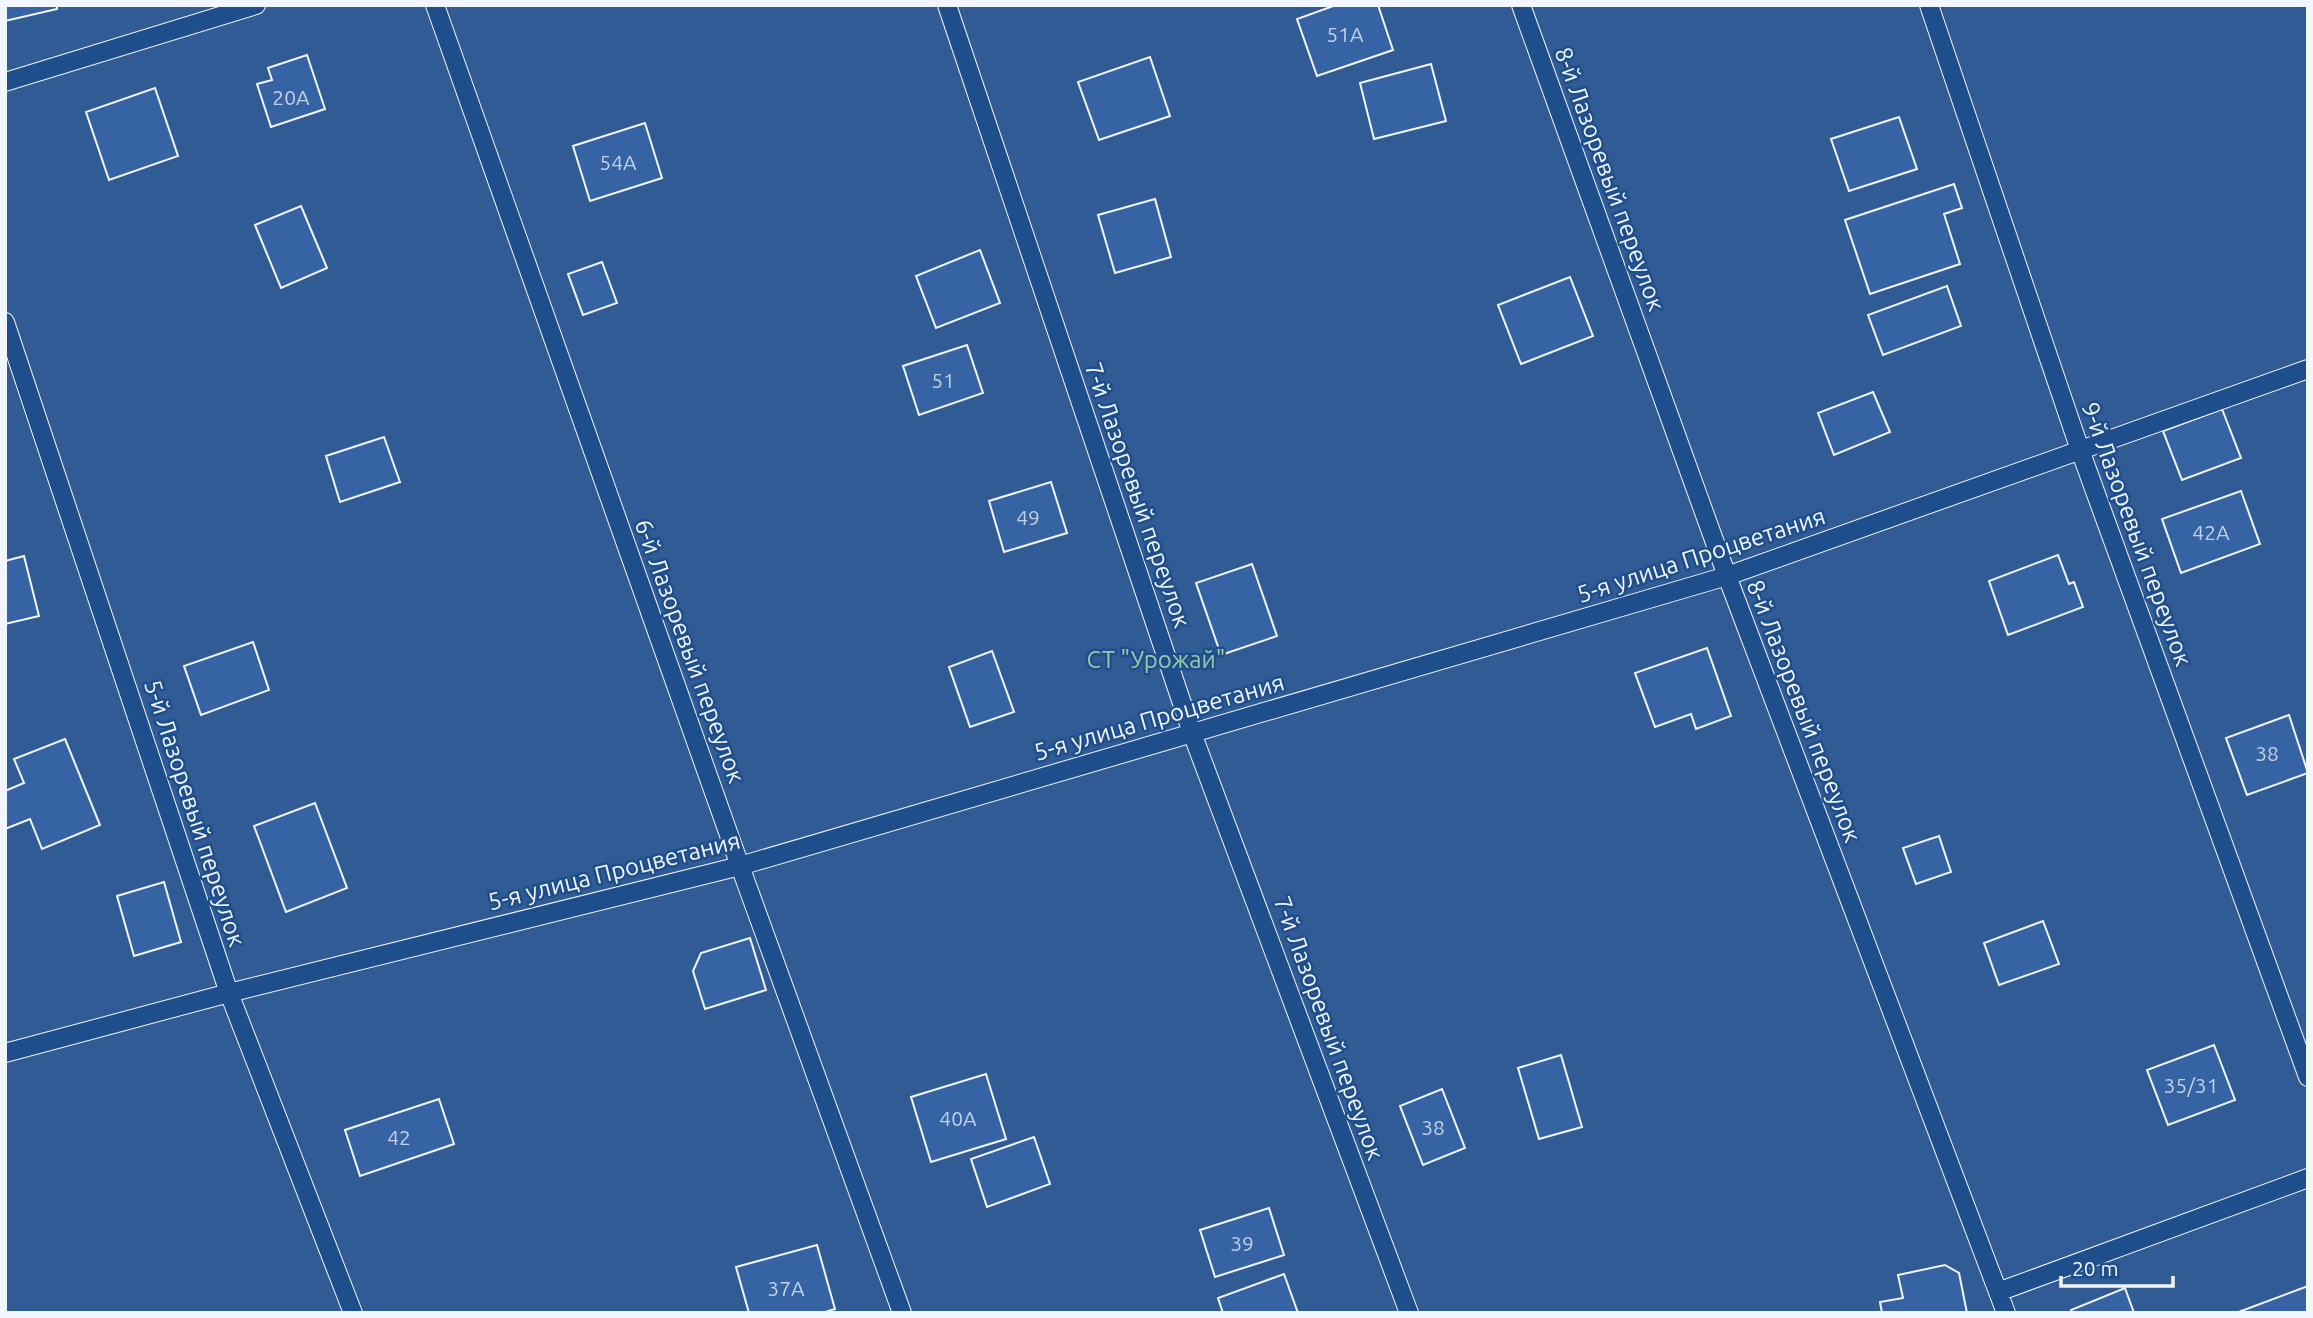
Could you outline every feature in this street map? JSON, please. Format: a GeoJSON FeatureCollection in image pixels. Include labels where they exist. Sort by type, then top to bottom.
{"type":"FeatureCollection","features":[{"type":"Feature","properties":{"kind":"lane"},"geometry":{"type":"LineString","coordinates":[[5,82],[256,5]]}},
{"type":"Feature","properties":{"kind":"lane","name":"6-й Лазоревый переулок"},"geometry":{"type":"LineString","coordinates":[[435,5],[740,866],[902,1313]]}},
{"type":"Feature","properties":{"kind":"lane","name":"7-й Лазоревый переулок"},"geometry":{"type":"LineString","coordinates":[[947,5],[1192,733],[1409,1313]]}},
{"type":"Feature","properties":{"kind":"lane","name":"8-й Лазоревый переулок"},"geometry":{"type":"LineString","coordinates":[[1521,5],[1727,576],[2006,1313]]}},
{"type":"Feature","properties":{"kind":"lane","name":"9-й Лазоревый переулок"},"geometry":{"type":"LineString","coordinates":[[1929,5],[2080,450],[2308,1077]]}},
{"type":"Feature","properties":{"kind":"lane","name":"5-й Лазоревый переулок"},"geometry":{"type":"LineString","coordinates":[[5,322],[229,993],[353,1313]]}},
{"type":"Feature","properties":{"kind":"lane","name":"5-я улица Процветания"},"geometry":{"type":"LineString","coordinates":[[5,1053],[229,993],[740,866],[1727,576],[2308,369]]}},
{"type":"Feature","properties":{"kind":"lane"},"geometry":{"type":"LineString","coordinates":[[1998,1292],[2308,1178]]}},
{"type":"Feature","properties":{"kind":"shaded area","name":"СТ \"Урожай\""},"geometry":{"type":"Polygon","coordinates":[[[5,5],[2308,5],[2308,1313],[5,1313],[5,5]]]}},
{"type":"Feature","properties":{"kind":"building"},"geometry":{"type":"Polygon","coordinates":[[[5,5],[57,5],[57,9],[5,21],[5,5]]]}},
{"type":"Feature","properties":{"kind":"building"},"geometry":{"type":"Polygon","coordinates":[[[1336,5],[1378,5],[1393,50],[1317,76],[1297,19],[1336,5]]]}},
{"type":"Feature","properties":{"kind":"building"},"geometry":{"type":"Polygon","coordinates":[[[307,55],[325,109],[271,127],[257,84],[272,80],[268,68],[307,55]]]}},
{"type":"Feature","properties":{"kind":"building"},"geometry":{"type":"Polygon","coordinates":[[[1150,57],[1170,116],[1099,140],[1078,82],[1150,57]]]}},
{"type":"Feature","properties":{"kind":"building"},"geometry":{"type":"Polygon","coordinates":[[[1431,64],[1446,121],[1374,139],[1360,83],[1431,64]]]}},
{"type":"Feature","properties":{"kind":"building"},"geometry":{"type":"Polygon","coordinates":[[[155,88],[178,156],[109,180],[86,112],[155,88]]]}},
{"type":"Feature","properties":{"kind":"building"},"geometry":{"type":"Polygon","coordinates":[[[1899,117],[1917,169],[1849,191],[1831,139],[1899,117]]]}},
{"type":"Feature","properties":{"kind":"building"},"geometry":{"type":"Polygon","coordinates":[[[645,123],[662,178],[590,201],[573,146],[645,123]]]}},
{"type":"Feature","properties":{"kind":"building"},"geometry":{"type":"Polygon","coordinates":[[[1954,184],[1962,208],[1944,214],[1960,264],[1870,294],[1845,220],[1954,184]]]}},
{"type":"Feature","properties":{"kind":"building"},"geometry":{"type":"Polygon","coordinates":[[[1155,199],[1171,257],[1115,273],[1098,215],[1155,199]]]}},
{"type":"Feature","properties":{"kind":"building"},"geometry":{"type":"Polygon","coordinates":[[[301,206],[327,268],[281,288],[255,225],[301,206]]]}},
{"type":"Feature","properties":{"kind":"building"},"geometry":{"type":"Polygon","coordinates":[[[980,250],[1000,303],[936,328],[916,276],[980,250]]]}},
{"type":"Feature","properties":{"kind":"building"},"geometry":{"type":"Polygon","coordinates":[[[602,262],[617,303],[583,315],[568,274],[602,262]]]}},
{"type":"Feature","properties":{"kind":"building"},"geometry":{"type":"Polygon","coordinates":[[[1570,277],[1593,336],[1521,364],[1498,305],[1570,277]]]}},
{"type":"Feature","properties":{"kind":"building"},"geometry":{"type":"Polygon","coordinates":[[[1947,286],[1961,326],[1883,355],[1868,315],[1947,286]]]}},
{"type":"Feature","properties":{"kind":"building"},"geometry":{"type":"Polygon","coordinates":[[[967,345],[983,393],[919,415],[903,366],[967,345]]]}},
{"type":"Feature","properties":{"kind":"building"},"geometry":{"type":"Polygon","coordinates":[[[1873,392],[1890,432],[1834,455],[1818,413],[1873,392]]]}},
{"type":"Feature","properties":{"kind":"building"},"geometry":{"type":"Polygon","coordinates":[[[2222,409],[2241,458],[2182,480],[2163,431],[2222,409]]]}},
{"type":"Feature","properties":{"kind":"building"},"geometry":{"type":"Polygon","coordinates":[[[384,437],[400,482],[340,502],[326,456],[384,437]]]}},
{"type":"Feature","properties":{"kind":"building"},"geometry":{"type":"Polygon","coordinates":[[[1051,482],[1067,533],[1004,552],[989,501],[1051,482]]]}},
{"type":"Feature","properties":{"kind":"building"},"geometry":{"type":"Polygon","coordinates":[[[2241,491],[2260,544],[2181,573],[2162,519],[2241,491]]]}},
{"type":"Feature","properties":{"kind":"building"},"geometry":{"type":"Polygon","coordinates":[[[2058,555],[2069,584],[2074,582],[2083,607],[2008,635],[1989,581],[2058,555]]]}},
{"type":"Feature","properties":{"kind":"building"},"geometry":{"type":"Polygon","coordinates":[[[24,556],[39,616],[5,624],[5,561],[24,556]]]}},
{"type":"Feature","properties":{"kind":"building"},"geometry":{"type":"Polygon","coordinates":[[[1252,564],[1277,636],[1221,655],[1196,583],[1252,564]]]}},
{"type":"Feature","properties":{"kind":"building"},"geometry":{"type":"Polygon","coordinates":[[[253,642],[269,690],[201,715],[184,666],[253,642]]]}},
{"type":"Feature","properties":{"kind":"building"},"geometry":{"type":"Polygon","coordinates":[[[1707,648],[1731,716],[1696,729],[1691,714],[1655,727],[1635,673],[1707,648]]]}},
{"type":"Feature","properties":{"kind":"building"},"geometry":{"type":"Polygon","coordinates":[[[992,651],[1014,712],[970,727],[949,667],[992,651]]]}},
{"type":"Feature","properties":{"kind":"building"},"geometry":{"type":"Polygon","coordinates":[[[2289,715],[2308,773],[2247,795],[2226,738],[2289,715]]]}},
{"type":"Feature","properties":{"kind":"building"},"geometry":{"type":"Polygon","coordinates":[[[65,739],[100,825],[42,849],[30,819],[5,829],[5,791],[24,783],[14,759],[65,739]]]}},
{"type":"Feature","properties":{"kind":"building"},"geometry":{"type":"Polygon","coordinates":[[[315,803],[347,888],[286,912],[254,826],[315,803]]]}},
{"type":"Feature","properties":{"kind":"building"},"geometry":{"type":"Polygon","coordinates":[[[1939,836],[1951,872],[1916,884],[1903,848],[1939,836]]]}},
{"type":"Feature","properties":{"kind":"building"},"geometry":{"type":"Polygon","coordinates":[[[164,882],[181,942],[134,956],[117,896],[164,882]]]}},
{"type":"Feature","properties":{"kind":"building"},"geometry":{"type":"Polygon","coordinates":[[[2043,921],[2059,964],[1999,985],[1984,943],[2043,921]]]}},
{"type":"Feature","properties":{"kind":"building"},"geometry":{"type":"Polygon","coordinates":[[[750,938],[766,990],[705,1009],[693,971],[701,953],[750,938]]]}},
{"type":"Feature","properties":{"kind":"building"},"geometry":{"type":"Polygon","coordinates":[[[2214,1045],[2235,1100],[2168,1125],[2147,1070],[2214,1045]]]}},
{"type":"Feature","properties":{"kind":"building"},"geometry":{"type":"Polygon","coordinates":[[[1561,1055],[1582,1127],[1539,1139],[1518,1068],[1561,1055]]]}},
{"type":"Feature","properties":{"kind":"building"},"geometry":{"type":"Polygon","coordinates":[[[986,1074],[1006,1139],[931,1162],[911,1097],[986,1074]]]}},
{"type":"Feature","properties":{"kind":"building"},"geometry":{"type":"Polygon","coordinates":[[[1442,1089],[1465,1148],[1423,1165],[1400,1106],[1442,1089]]]}},
{"type":"Feature","properties":{"kind":"building"},"geometry":{"type":"Polygon","coordinates":[[[439,1099],[454,1144],[360,1176],[345,1130],[439,1099]]]}},
{"type":"Feature","properties":{"kind":"building"},"geometry":{"type":"Polygon","coordinates":[[[1034,1137],[1050,1184],[987,1207],[971,1159],[1034,1137]]]}},
{"type":"Feature","properties":{"kind":"building"},"geometry":{"type":"Polygon","coordinates":[[[1269,1208],[1284,1255],[1215,1277],[1200,1230],[1269,1208]]]}},
{"type":"Feature","properties":{"kind":"building"},"geometry":{"type":"Polygon","coordinates":[[[817,1245],[835,1309],[822,1313],[749,1313],[736,1267],[817,1245]]]}},
{"type":"Feature","properties":{"kind":"building"},"geometry":{"type":"Polygon","coordinates":[[[1945,1265],[1959,1273],[1967,1313],[1882,1313],[1880,1302],[1903,1298],[1898,1275],[1945,1265]]]}},
{"type":"Feature","properties":{"kind":"building"},"geometry":{"type":"Polygon","coordinates":[[[1284,1274],[1298,1313],[1223,1313],[1218,1298],[1284,1274]]]}},
{"type":"Feature","properties":{"kind":"building"},"geometry":{"type":"Polygon","coordinates":[[[2308,1286],[2308,1313],[2236,1313],[2308,1286]]]}},
{"type":"Feature","properties":{"kind":"building"},"geometry":{"type":"Polygon","coordinates":[[[2125,1288],[2134,1313],[2072,1313],[2071,1310],[2125,1288]]]}}]}
